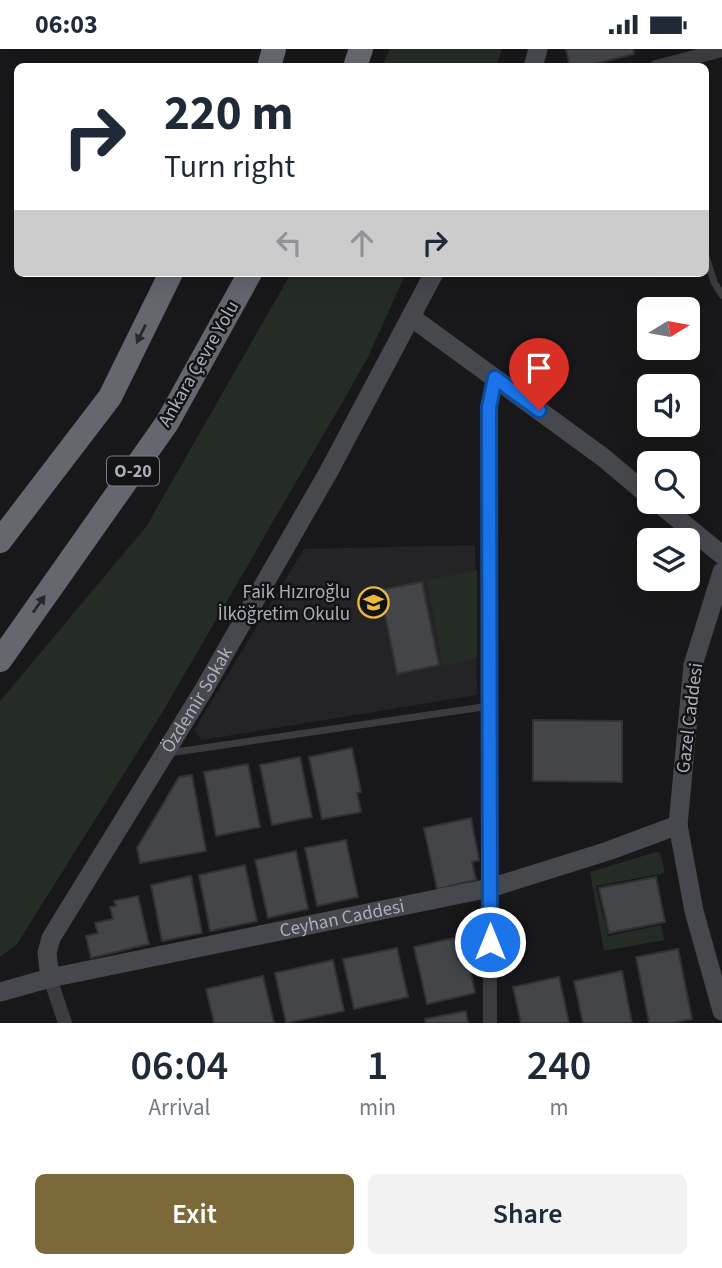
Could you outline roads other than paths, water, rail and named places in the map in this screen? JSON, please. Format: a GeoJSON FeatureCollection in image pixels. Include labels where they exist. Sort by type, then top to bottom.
{"type":"FeatureCollection","features":[{"type":"Feature","properties":{"kind":"highway"},"geometry":{"type":"LineString","coordinates":[[0,541],[110,397],[170,277]]}},
{"type":"Feature","properties":{"kind":"highway","name":"Ankara Çevre Yolu"},"geometry":{"type":"LineString","coordinates":[[0,660],[167,423],[248,277]]}},
{"type":"Feature","properties":{"kind":"street"},"geometry":{"type":"LineString","coordinates":[[672,63],[722,50]]}},
{"type":"Feature","properties":{"kind":"street","name":"Özdemir Sokak"},"geometry":{"type":"LineString","coordinates":[[50,978],[47,953],[51,938],[203,691],[329,471],[432,277]]}},
{"type":"Feature","properties":{"kind":"street"},"geometry":{"type":"LineString","coordinates":[[411,317],[637,486]]}},
{"type":"Feature","properties":{"kind":"street"},"geometry":{"type":"LineString","coordinates":[[491,1023],[489,407],[495,378]]}},
{"type":"Feature","properties":{"kind":"street"},"geometry":{"type":"LineString","coordinates":[[672,514],[722,555]]}},
{"type":"Feature","properties":{"kind":"street","name":"Gazel Caddesi"},"geometry":{"type":"LineString","coordinates":[[721,1005],[694,911],[678,825],[693,665],[722,572]]}},
{"type":"Feature","properties":{"kind":"street","name":"Ceyhan Caddesi"},"geometry":{"type":"LineString","coordinates":[[0,992],[50,978],[490,888],[608,851],[678,825]]}},
{"type":"Feature","properties":{"kind":"street"},"geometry":{"type":"LineString","coordinates":[[50,978],[65,1023]]}},
{"type":"Feature","properties":{"kind":"lane"},"geometry":{"type":"LineString","coordinates":[[709,266],[722,295]]}},
{"type":"Feature","properties":{"kind":"lane"},"geometry":{"type":"LineString","coordinates":[[165,753],[490,706]]}},
{"type":"Feature","properties":{"kind":"place","name":"Faik Hızıroğlu İlköğretim Okulu"},"geometry":{"type":"Point","coordinates":[373,603]}}]}
